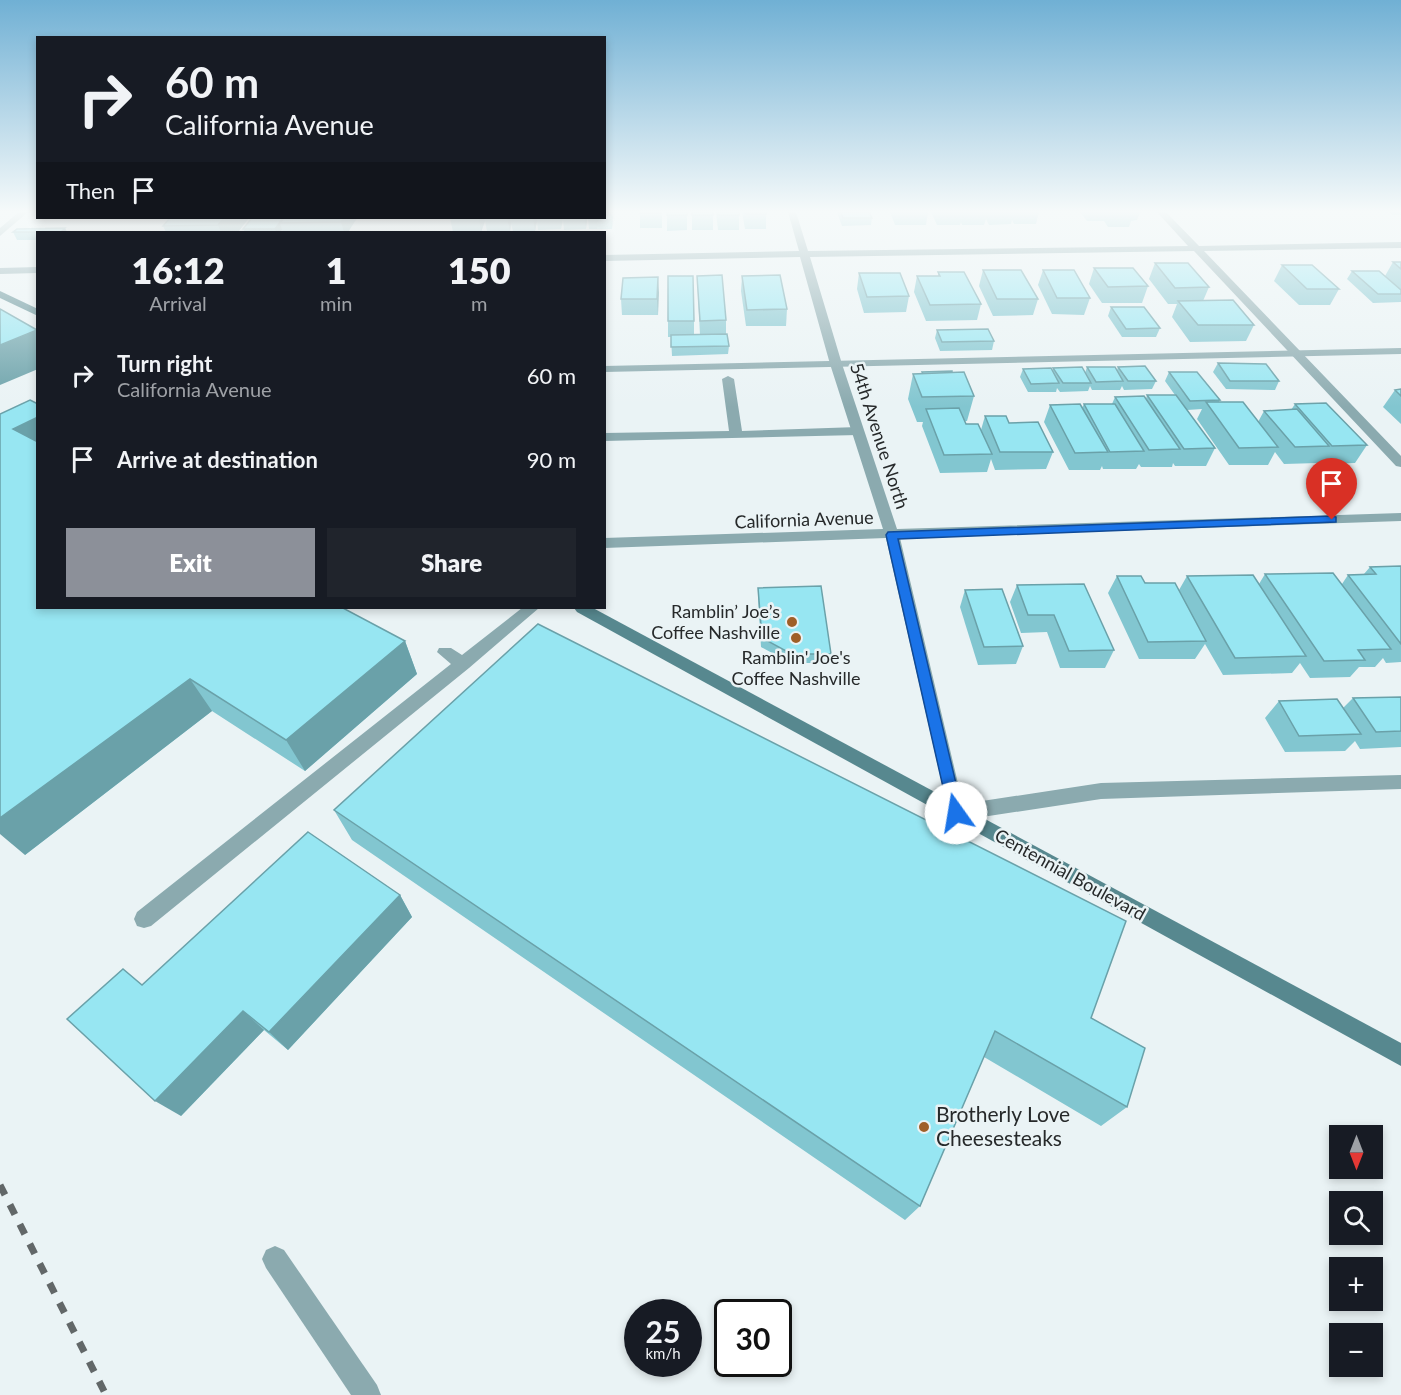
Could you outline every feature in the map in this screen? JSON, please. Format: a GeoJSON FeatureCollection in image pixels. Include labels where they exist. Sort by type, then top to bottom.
{"type":"FeatureCollection","features":[{"type":"Feature","properties":{"kind":"main road"},"geometry":{"type":"LineString","coordinates":[[0,294],[36,312]]}},
{"type":"Feature","properties":{"kind":"main road","name":"Centennial Boulevard"},"geometry":{"type":"LineString","coordinates":[[584,609],[1401,1055]]}},
{"type":"Feature","properties":{"kind":"street","name":"54th Avenue North"},"geometry":{"type":"LineString","coordinates":[[810,277],[892,535],[956,813]]}},
{"type":"Feature","properties":{"kind":"street"},"geometry":{"type":"LineString","coordinates":[[1223,277],[1401,463]]}},
{"type":"Feature","properties":{"kind":"street"},"geometry":{"type":"LineString","coordinates":[[606,369],[1401,351]]}},
{"type":"Feature","properties":{"kind":"street"},"geometry":{"type":"LineString","coordinates":[[728,379],[736,435]]}},
{"type":"Feature","properties":{"kind":"street"},"geometry":{"type":"LineString","coordinates":[[606,437],[858,431]]}},
{"type":"Feature","properties":{"kind":"street","name":"California Avenue"},"geometry":{"type":"LineString","coordinates":[[606,543],[1401,517]]}},
{"type":"Feature","properties":{"kind":"street"},"geometry":{"type":"LineString","coordinates":[[144,919],[530,609]]}},
{"type":"Feature","properties":{"kind":"street"},"geometry":{"type":"LineString","coordinates":[[445,652],[463,664]]}},
{"type":"Feature","properties":{"kind":"street"},"geometry":{"type":"LineString","coordinates":[[956,813],[1101,791],[1401,782]]}},
{"type":"Feature","properties":{"kind":"street"},"geometry":{"type":"LineString","coordinates":[[275,1259],[367,1395]]}},
{"type":"Feature","properties":{"kind":"building"},"geometry":{"type":"Polygon","coordinates":[[[658,277],[657,299],[621,299],[623,278],[658,277]]]}},
{"type":"Feature","properties":{"kind":"building"},"geometry":{"type":"Polygon","coordinates":[[[668,277],[693,277],[694,321],[668,321],[668,277]]]}},
{"type":"Feature","properties":{"kind":"building"},"geometry":{"type":"Polygon","coordinates":[[[697,277],[722,277],[726,320],[700,321],[697,277]]]}},
{"type":"Feature","properties":{"kind":"building"},"geometry":{"type":"Polygon","coordinates":[[[742,277],[780,277],[787,309],[747,310],[742,277]]]}},
{"type":"Feature","properties":{"kind":"building"},"geometry":{"type":"Polygon","coordinates":[[[860,277],[902,277],[909,296],[867,297],[860,277]]]}},
{"type":"Feature","properties":{"kind":"building"},"geometry":{"type":"Polygon","coordinates":[[[917,277],[967,277],[981,304],[930,305],[917,277]]]}},
{"type":"Feature","properties":{"kind":"building"},"geometry":{"type":"Polygon","coordinates":[[[986,277],[1025,277],[1038,299],[997,299],[986,277]]]}},
{"type":"Feature","properties":{"kind":"building"},"geometry":{"type":"Polygon","coordinates":[[[1047,277],[1078,277],[1090,298],[1057,298],[1047,277]]]}},
{"type":"Feature","properties":{"kind":"building"},"geometry":{"type":"Polygon","coordinates":[[[1101,277],[1141,277],[1148,286],[1108,287],[1101,277]]]}},
{"type":"Feature","properties":{"kind":"building"},"geometry":{"type":"Polygon","coordinates":[[[1166,277],[1200,277],[1209,287],[1175,288],[1166,277]]]}},
{"type":"Feature","properties":{"kind":"building"},"geometry":{"type":"Polygon","coordinates":[[[1295,277],[1326,277],[1339,289],[1307,289],[1295,277]]]}},
{"type":"Feature","properties":{"kind":"building"},"geometry":{"type":"Polygon","coordinates":[[[1359,277],[1386,277],[1401,290],[1401,294],[1378,294],[1359,277]]]}},
{"type":"Feature","properties":{"kind":"building"},"geometry":{"type":"Polygon","coordinates":[[[1233,300],[1254,325],[1198,325],[1178,301],[1233,300]]]}},
{"type":"Feature","properties":{"kind":"building"},"geometry":{"type":"Polygon","coordinates":[[[1111,307],[1144,307],[1160,328],[1126,329],[1111,307]]]}},
{"type":"Feature","properties":{"kind":"building"},"geometry":{"type":"Polygon","coordinates":[[[0,309],[36,329],[36,330],[0,345],[0,309]]]}},
{"type":"Feature","properties":{"kind":"building"},"geometry":{"type":"Polygon","coordinates":[[[988,329],[994,341],[942,342],[937,330],[988,329]]]}},
{"type":"Feature","properties":{"kind":"building"},"geometry":{"type":"Polygon","coordinates":[[[727,334],[729,346],[671,347],[671,335],[727,334]]]}},
{"type":"Feature","properties":{"kind":"building"},"geometry":{"type":"Polygon","coordinates":[[[1218,363],[1266,364],[1279,381],[1230,381],[1218,363]]]}},
{"type":"Feature","properties":{"kind":"building"},"geometry":{"type":"Polygon","coordinates":[[[1145,366],[1156,381],[1128,381],[1118,367],[1145,366]]]}},
{"type":"Feature","properties":{"kind":"building"},"geometry":{"type":"Polygon","coordinates":[[[1082,367],[1091,383],[1063,383],[1053,368],[1082,367]]]}},
{"type":"Feature","properties":{"kind":"building"},"geometry":{"type":"Polygon","coordinates":[[[1087,367],[1115,367],[1123,381],[1096,382],[1087,367]]]}},
{"type":"Feature","properties":{"kind":"building"},"geometry":{"type":"Polygon","coordinates":[[[1051,368],[1059,383],[1031,384],[1023,369],[1051,368]]]}},
{"type":"Feature","properties":{"kind":"building"},"geometry":{"type":"Polygon","coordinates":[[[952,371],[952,373],[923,374],[922,372],[952,371]]]}},
{"type":"Feature","properties":{"kind":"building"},"geometry":{"type":"Polygon","coordinates":[[[964,372],[974,396],[922,397],[913,374],[964,372]]]}},
{"type":"Feature","properties":{"kind":"building"},"geometry":{"type":"Polygon","coordinates":[[[1169,372],[1197,372],[1220,400],[1190,401],[1169,372]]]}},
{"type":"Feature","properties":{"kind":"building"},"geometry":{"type":"Polygon","coordinates":[[[1147,395],[1176,395],[1215,448],[1184,449],[1147,395]]]}},
{"type":"Feature","properties":{"kind":"building"},"geometry":{"type":"Polygon","coordinates":[[[1144,396],[1180,449],[1149,450],[1115,397],[1144,396]]]}},
{"type":"Feature","properties":{"kind":"building"},"geometry":{"type":"Polygon","coordinates":[[[30,400],[36,403],[36,418],[13,429],[36,441],[36,609],[345,609],[405,641],[286,740],[190,679],[0,818],[0,414],[30,400]]]}},
{"type":"Feature","properties":{"kind":"building"},"geometry":{"type":"Polygon","coordinates":[[[1206,402],[1243,402],[1278,447],[1239,448],[1206,402]]]}},
{"type":"Feature","properties":{"kind":"building"},"geometry":{"type":"Polygon","coordinates":[[[1326,403],[1367,445],[1332,446],[1295,404],[1326,403]]]}},
{"type":"Feature","properties":{"kind":"building"},"geometry":{"type":"Polygon","coordinates":[[[1080,404],[1108,452],[1075,453],[1050,405],[1080,404]]]}},
{"type":"Feature","properties":{"kind":"building"},"geometry":{"type":"Polygon","coordinates":[[[1084,404],[1115,404],[1144,451],[1110,452],[1084,404]]]}},
{"type":"Feature","properties":{"kind":"building"},"geometry":{"type":"Polygon","coordinates":[[[959,408],[966,424],[978,424],[992,454],[944,455],[926,409],[959,408]]]}},
{"type":"Feature","properties":{"kind":"building"},"geometry":{"type":"Polygon","coordinates":[[[1297,409],[1329,446],[1295,447],[1264,411],[1297,409]]]}},
{"type":"Feature","properties":{"kind":"building"},"geometry":{"type":"Polygon","coordinates":[[[985,416],[1006,416],[1009,423],[1038,422],[1053,452],[1000,452],[985,416]]]}},
{"type":"Feature","properties":{"kind":"building"},"geometry":{"type":"Polygon","coordinates":[[[1401,566],[1401,644],[1348,575],[1376,574],[1370,567],[1401,566]]]}},
{"type":"Feature","properties":{"kind":"building"},"geometry":{"type":"Polygon","coordinates":[[[1333,573],[1391,649],[1358,650],[1365,660],[1324,661],[1265,574],[1333,573]]]}},
{"type":"Feature","properties":{"kind":"building"},"geometry":{"type":"Polygon","coordinates":[[[1253,575],[1306,656],[1235,658],[1187,576],[1253,575]]]}},
{"type":"Feature","properties":{"kind":"building"},"geometry":{"type":"Polygon","coordinates":[[[1117,576],[1141,576],[1145,583],[1175,583],[1206,641],[1148,642],[1117,576]]]}},
{"type":"Feature","properties":{"kind":"building"},"geometry":{"type":"Polygon","coordinates":[[[1084,584],[1114,650],[1069,651],[1054,615],[1028,615],[1017,585],[1084,584]]]}},
{"type":"Feature","properties":{"kind":"building","name":"Ramblin’ Joe’s Coffee Nashville"},"geometry":{"type":"Polygon","coordinates":[[[821,586],[831,654],[798,654],[797,657],[762,638],[758,588],[821,586]]]}},
{"type":"Feature","properties":{"kind":"building"},"geometry":{"type":"Polygon","coordinates":[[[1002,589],[1023,646],[984,647],[965,590],[1002,589]]]}},
{"type":"Feature","properties":{"kind":"building"},"geometry":{"type":"Polygon","coordinates":[[[538,624],[1126,921],[1091,1018],[1145,1048],[1127,1107],[995,1031],[920,1206],[334,810],[538,624]]]}},
{"type":"Feature","properties":{"kind":"building"},"geometry":{"type":"Polygon","coordinates":[[[1401,697],[1401,731],[1376,732],[1353,698],[1401,697]]]}},
{"type":"Feature","properties":{"kind":"building"},"geometry":{"type":"Polygon","coordinates":[[[1337,699],[1361,734],[1299,736],[1279,701],[1337,699]]]}},
{"type":"Feature","properties":{"kind":"building"},"geometry":{"type":"Polygon","coordinates":[[[308,832],[400,895],[269,1032],[243,1011],[155,1101],[67,1019],[123,969],[142,985],[308,832]]]}},
{"type":"Feature","properties":{"kind":"railway"},"geometry":{"type":"LineString","coordinates":[[0,1185],[106,1395]]}},
{"type":"Feature","properties":{"kind":"place","name":"Ramblin’ Joe’s Coffee Nashville"},"geometry":{"type":"Point","coordinates":[792,622]}},
{"type":"Feature","properties":{"kind":"place","name":"Ramblin' Joe's Coffee Nashville"},"geometry":{"type":"Point","coordinates":[796,638]}},
{"type":"Feature","properties":{"kind":"place","name":"Brotherly Love Cheesesteaks"},"geometry":{"type":"Point","coordinates":[924,1127]}},
{"type":"Feature","properties":{"kind":"route"},"geometry":{"type":"LineString","coordinates":[[956,813],[892,535],[1332,520]]}}]}
